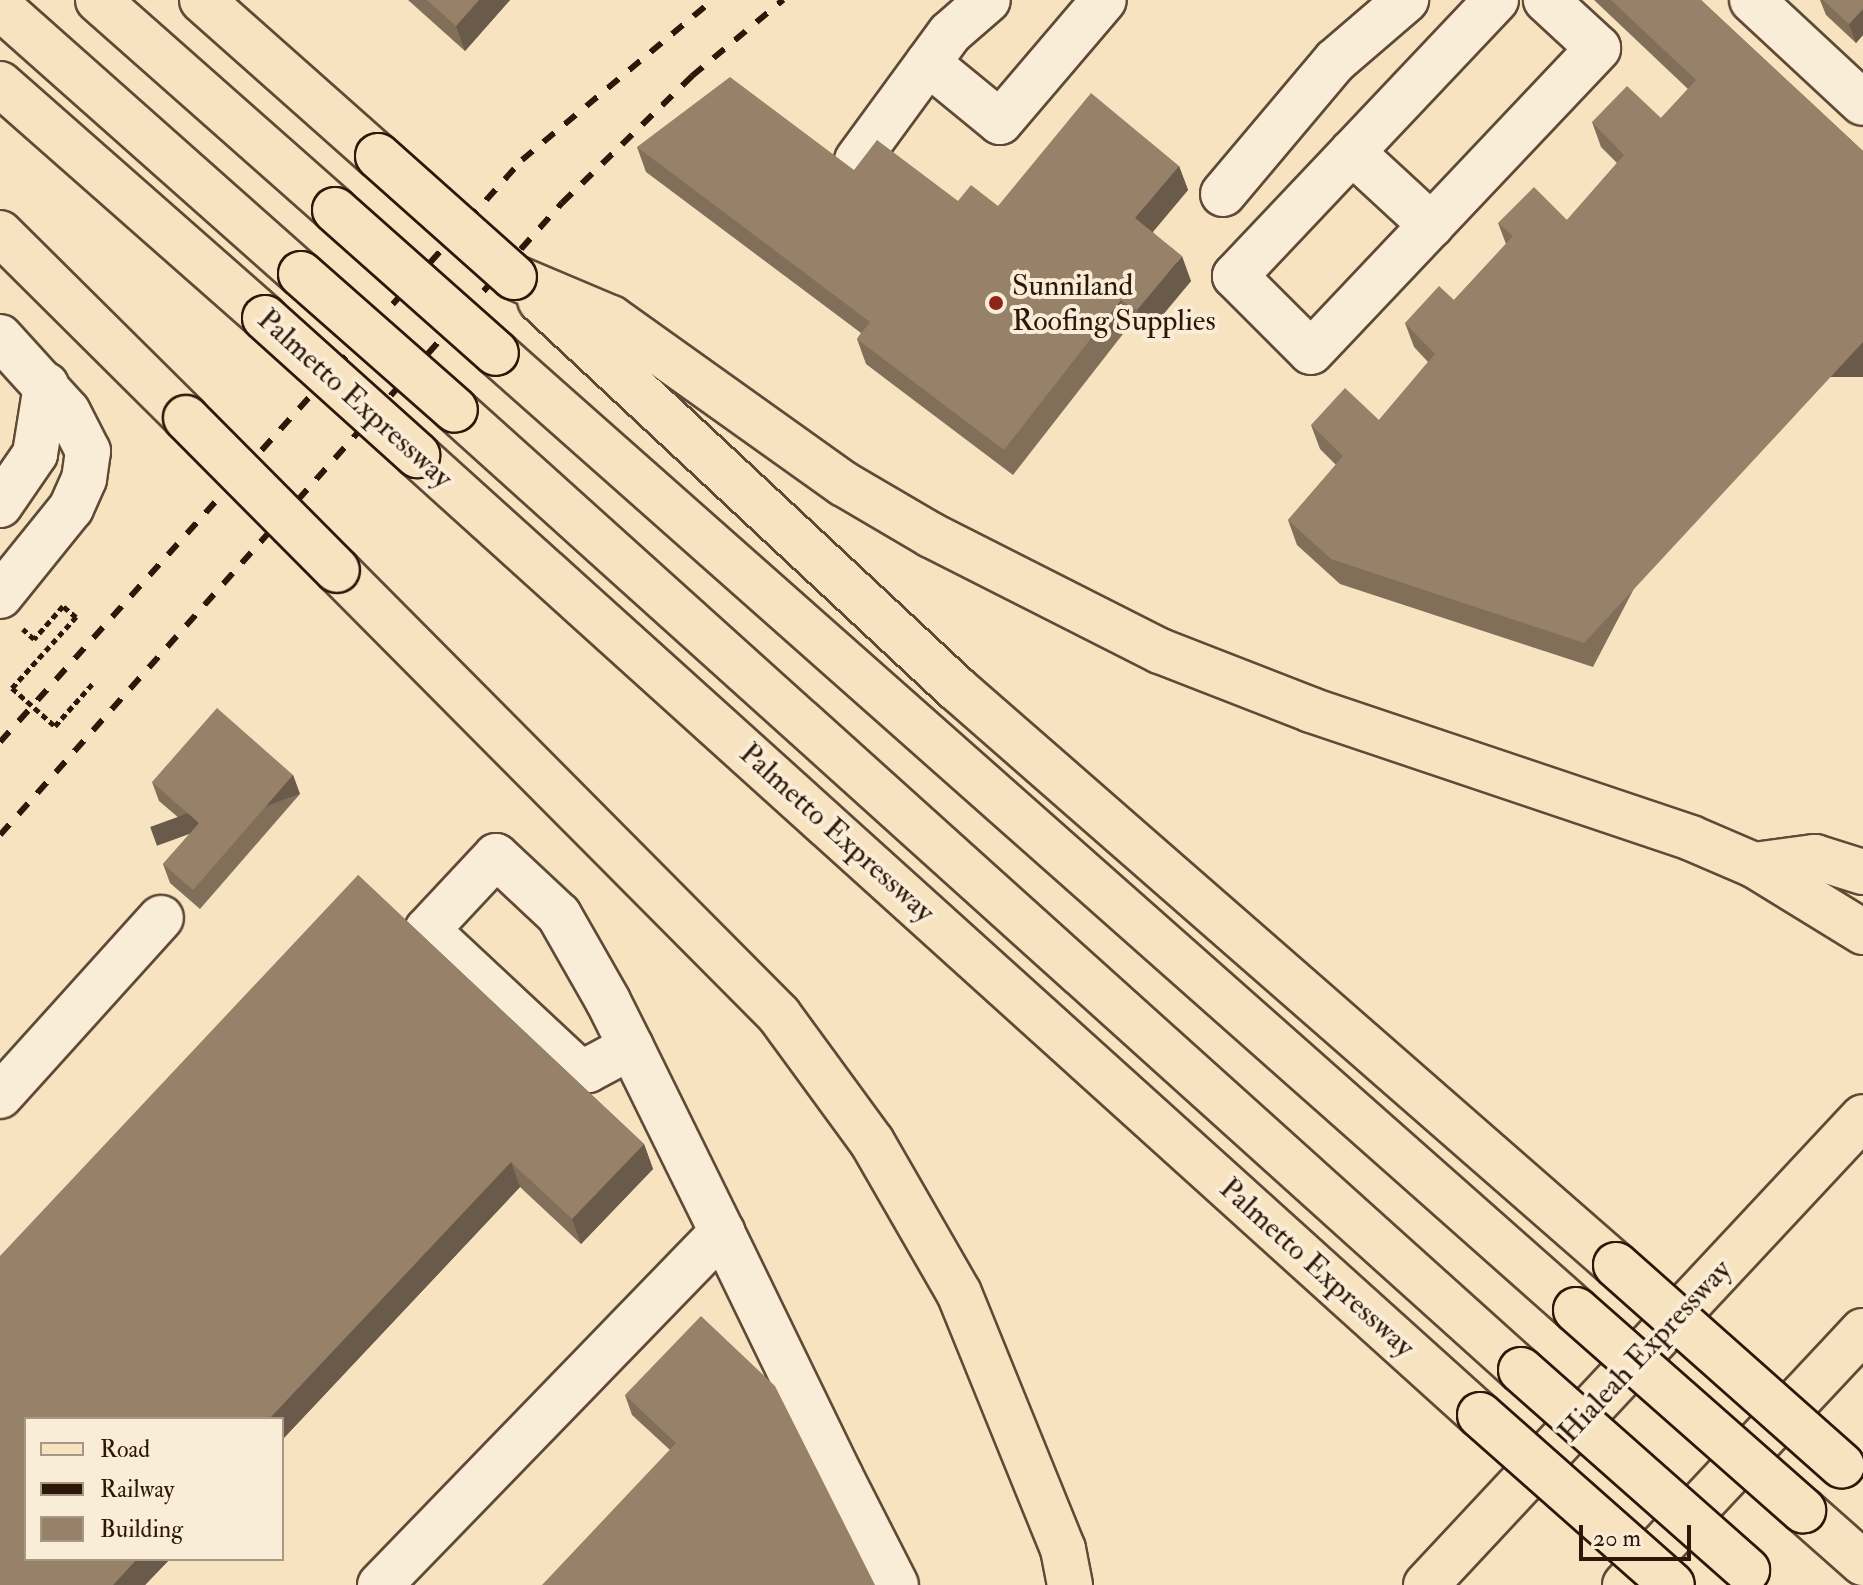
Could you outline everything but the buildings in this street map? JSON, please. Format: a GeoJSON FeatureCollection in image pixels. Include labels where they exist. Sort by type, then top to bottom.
{"type":"FeatureCollection","features":[{"type":"Feature","properties":{"kind":"main road"},"geometry":{"type":"LineString","coordinates":[[98,0],[1863,1563]]}},
{"type":"Feature","properties":{"kind":"main road"},"geometry":{"type":"LineString","coordinates":[[202,0],[378,156],[536,290],[956,688],[1852,1475]]}},
{"type":"Feature","properties":{"kind":"main road"},"geometry":{"type":"LineString","coordinates":[[0,7],[455,410],[1755,1577]]}},
{"type":"Feature","properties":{"kind":"main road","name":"Palmetto Expressway"},"geometry":{"type":"LineString","coordinates":[[0,84],[265,318],[1672,1585]]}},
{"type":"Feature","properties":{"kind":"main road"},"geometry":{"type":"LineString","coordinates":[[0,233],[779,1015],[872,1142],[959,1293],[1066,1567],[1086,1585]]}},
{"type":"Feature","properties":{"kind":"main road"},"geometry":{"type":"LineString","coordinates":[[536,290],[611,318],[844,484],[1003,574],[1160,651],[1311,710],[1629,814],[1754,865],[1863,932]]}},
{"type":"Feature","properties":{"kind":"main road"},"geometry":{"type":"LineString","coordinates":[[1754,865],[1815,857],[1863,872]]}},
{"type":"Feature","properties":{"kind":"main road","name":"Hialeah Expressway"},"geometry":{"type":"LineString","coordinates":[[1426,1585],[1863,1117]]}},
{"type":"Feature","properties":{"kind":"main road"},"geometry":{"type":"LineString","coordinates":[[1625,1585],[1863,1331]]}},
{"type":"Feature","properties":{"kind":"street"},"geometry":{"type":"LineString","coordinates":[[857,160],[950,33],[988,0]]}},
{"type":"Feature","properties":{"kind":"street"},"geometry":{"type":"LineString","coordinates":[[928,63],[1000,122],[1104,0]]}},
{"type":"Feature","properties":{"kind":"street"},"geometry":{"type":"LineString","coordinates":[[1496,0],[1235,276],[1311,352],[1598,48],[1546,0]]}},
{"type":"Feature","properties":{"kind":"street"},"geometry":{"type":"LineString","coordinates":[[1752,0],[1863,103]]}},
{"type":"Feature","properties":{"kind":"street"},"geometry":{"type":"LineString","coordinates":[[1223,194],[1335,61],[1403,1]]}},
{"type":"Feature","properties":{"kind":"street"},"geometry":{"type":"LineString","coordinates":[[1352,152],[1431,225]]}},
{"type":"Feature","properties":{"kind":"street"},"geometry":{"type":"LineString","coordinates":[[0,337],[46,385],[85,438],[84,479],[63,520],[5,607]]}},
{"type":"Feature","properties":{"kind":"street"},"geometry":{"type":"LineString","coordinates":[[0,505],[35,454],[46,385]]}},
{"type":"Feature","properties":{"kind":"street"},"geometry":{"type":"LineString","coordinates":[[631,1047],[588,1070],[574,1067],[427,930],[496,856],[565,923],[631,1047],[896,1585]]}},
{"type":"Feature","properties":{"kind":"street"},"geometry":{"type":"LineString","coordinates":[[0,1096],[161,918]]}},
{"type":"Feature","properties":{"kind":"street"},"geometry":{"type":"LineString","coordinates":[[380,1585],[722,1232]]}},
{"type":"Feature","properties":{"kind":"path"},"geometry":{"type":"LineString","coordinates":[[5,607],[34,639],[63,606],[76,617],[12,688],[55,726],[93,683]]}},
{"type":"Feature","properties":{"kind":"railway"},"geometry":{"type":"LineString","coordinates":[[0,742],[522,160],[713,0]]}},
{"type":"Feature","properties":{"kind":"railway"},"geometry":{"type":"LineString","coordinates":[[0,835],[562,203],[692,76],[783,0]]}},
{"type":"Feature","properties":{"kind":"place","name":"Sunniland Roofing Supplies"},"geometry":{"type":"Point","coordinates":[996,303]}}]}
